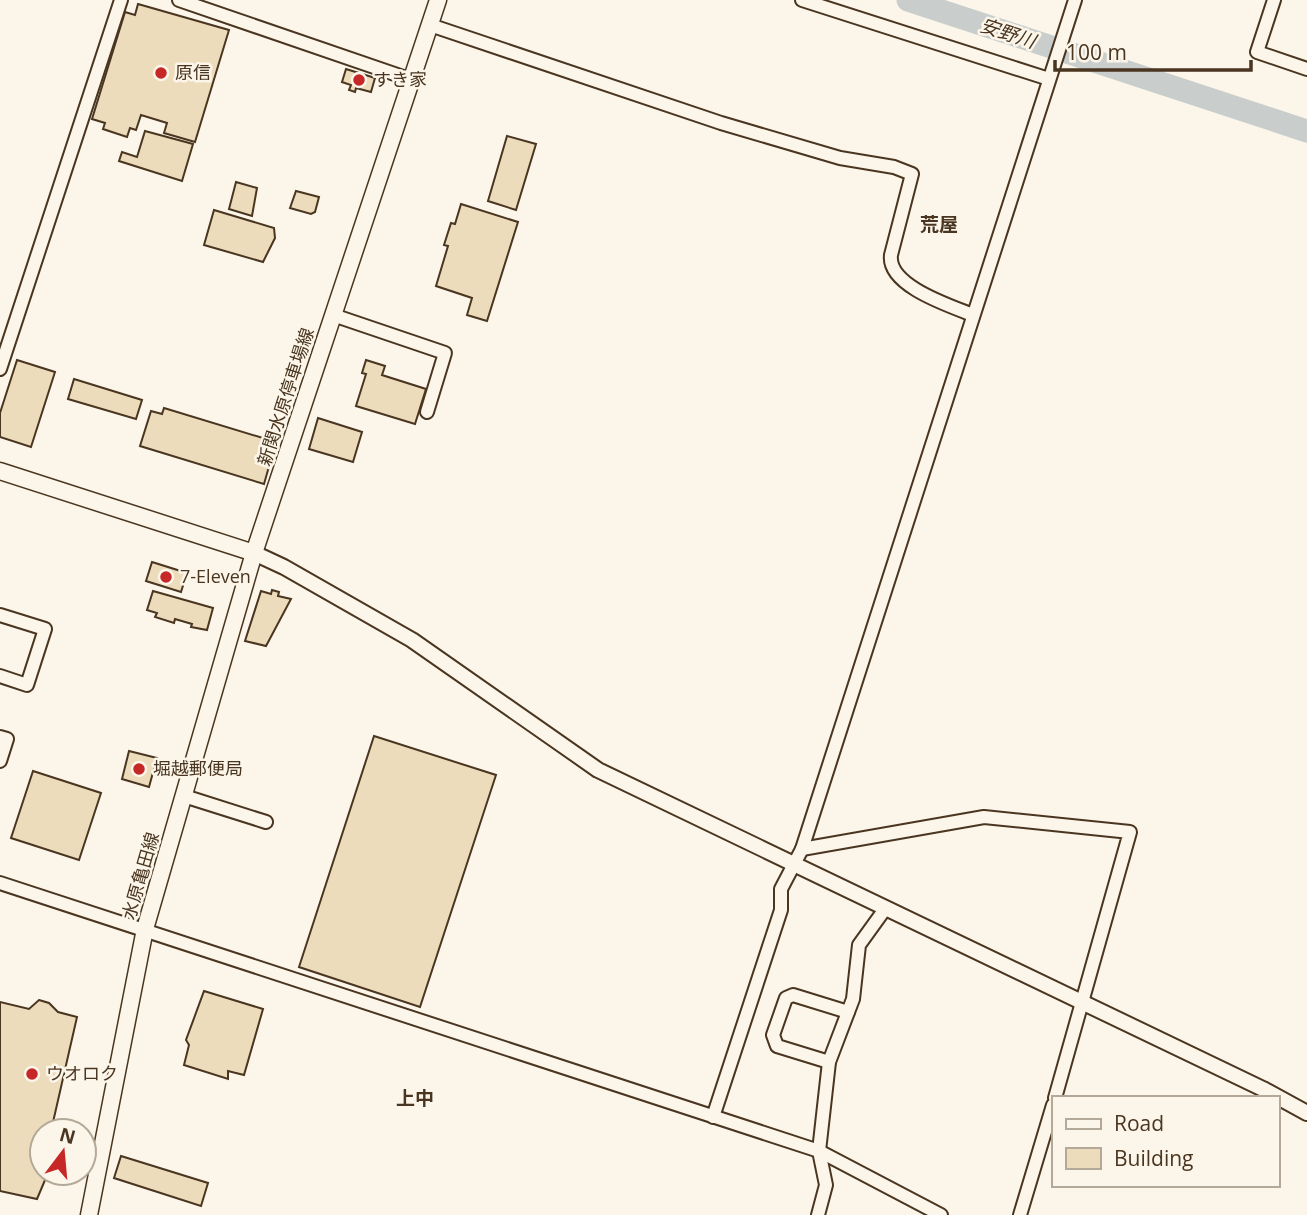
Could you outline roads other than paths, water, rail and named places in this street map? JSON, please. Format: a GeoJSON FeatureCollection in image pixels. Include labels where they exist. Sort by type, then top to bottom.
{"type":"FeatureCollection","features":[{"type":"Feature","properties":{"kind":"main road","name":"新関水原停車場線"},"geometry":{"type":"LineString","coordinates":[[254,553],[438,0]]}},
{"type":"Feature","properties":{"kind":"main road"},"geometry":{"type":"LineString","coordinates":[[0,471],[254,553]]}},
{"type":"Feature","properties":{"kind":"main road","name":"水原亀田線"},"geometry":{"type":"LineString","coordinates":[[89,1215],[145,929],[254,553]]}},
{"type":"Feature","properties":{"kind":"street"},"geometry":{"type":"LineString","coordinates":[[0,369],[121,0]]}},
{"type":"Feature","properties":{"kind":"street"},"geometry":{"type":"LineString","coordinates":[[179,0],[412,80]]}},
{"type":"Feature","properties":{"kind":"street"},"geometry":{"type":"LineString","coordinates":[[802,0],[1050,77]]}},
{"type":"Feature","properties":{"kind":"street"},"geometry":{"type":"LineString","coordinates":[[713,1117],[781,910],[781,889],[802,849],[1075,0]]}},
{"type":"Feature","properties":{"kind":"street"},"geometry":{"type":"LineString","coordinates":[[1274,0],[1258,52],[1307,69]]}},
{"type":"Feature","properties":{"kind":"street"},"geometry":{"type":"LineString","coordinates":[[430,25],[721,123],[840,158],[894,167],[912,174],[891,255],[892,266],[919,293],[973,315]]}},
{"type":"Feature","properties":{"kind":"street"},"geometry":{"type":"LineString","coordinates":[[333,315],[445,353],[427,412]]}},
{"type":"Feature","properties":{"kind":"street"},"geometry":{"type":"LineString","coordinates":[[254,553],[284,567],[412,640],[598,770],[1272,1096]]}},
{"type":"Feature","properties":{"kind":"street"},"geometry":{"type":"LineString","coordinates":[[0,615],[45,629],[27,685],[0,676]]}},
{"type":"Feature","properties":{"kind":"street"},"geometry":{"type":"LineString","coordinates":[[0,737],[7,739],[0,761]]}},
{"type":"Feature","properties":{"kind":"street"},"geometry":{"type":"LineString","coordinates":[[184,796],[266,822]]}},
{"type":"Feature","properties":{"kind":"street"},"geometry":{"type":"LineString","coordinates":[[802,849],[984,817],[1130,832],[1056,1096]]}},
{"type":"Feature","properties":{"kind":"street"},"geometry":{"type":"LineString","coordinates":[[0,883],[819,1151],[941,1215]]}},
{"type":"Feature","properties":{"kind":"street"},"geometry":{"type":"LineString","coordinates":[[818,1215],[825,1185],[819,1151],[830,1062],[857,985],[859,945],[885,909]]}},
{"type":"Feature","properties":{"kind":"street"},"geometry":{"type":"LineString","coordinates":[[830,1062],[777,1046],[773,1035],[786,999],[793,995],[848,1012]]}},
{"type":"Feature","properties":{"kind":"street"},"geometry":{"type":"LineString","coordinates":[[1279,1099],[1307,1113]]}},
{"type":"Feature","properties":{"kind":"street"},"geometry":{"type":"LineString","coordinates":[[1020,1215],[1052,1108]]}},
{"type":"Feature","properties":{"kind":"waterway","name":"安野川"},"geometry":{"type":"LineString","coordinates":[[908,0],[1307,131]]}},
{"type":"Feature","properties":{"kind":"place","name":"原信"},"geometry":{"type":"Point","coordinates":[161,73]}},
{"type":"Feature","properties":{"kind":"place","name":"すき家"},"geometry":{"type":"Point","coordinates":[359,80]}},
{"type":"Feature","properties":{"kind":"place","name":"7-Eleven"},"geometry":{"type":"Point","coordinates":[166,577]}},
{"type":"Feature","properties":{"kind":"place","name":"堀越郵便局"},"geometry":{"type":"Point","coordinates":[139,769]}},
{"type":"Feature","properties":{"kind":"place","name":"ウオロク"},"geometry":{"type":"Point","coordinates":[32,1074]}},
{"type":"Feature","properties":{"kind":"district","name":"荒屋"},"geometry":{"type":"Point","coordinates":[939,224]}},
{"type":"Feature","properties":{"kind":"district","name":"上中"},"geometry":{"type":"Point","coordinates":[415,1098]}}]}
